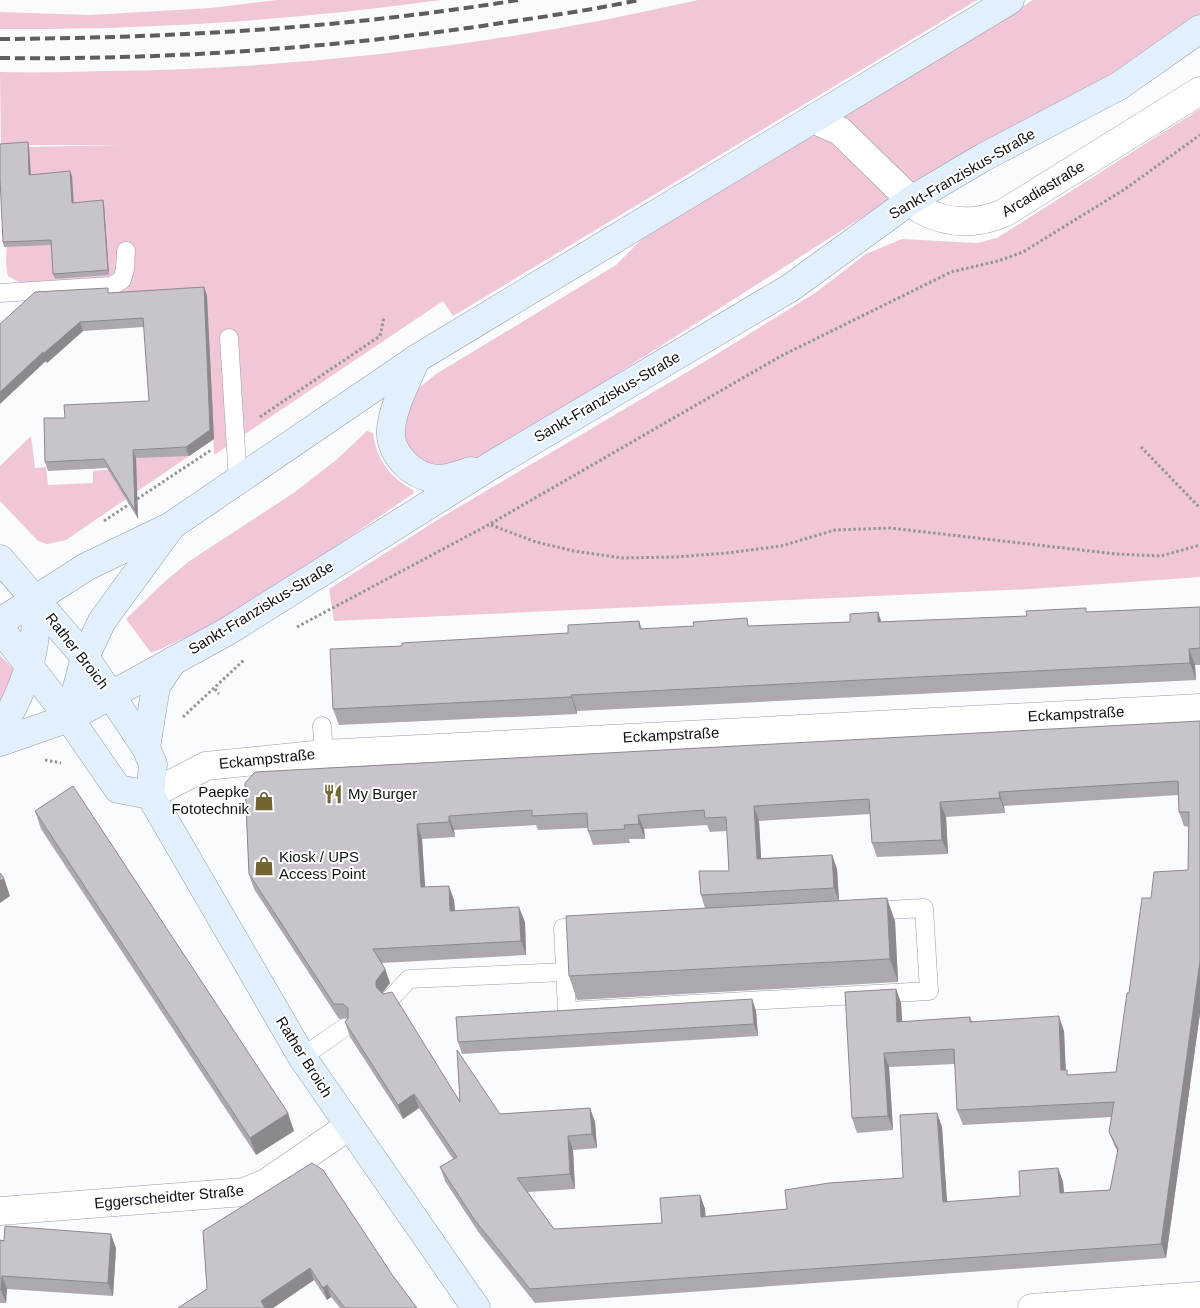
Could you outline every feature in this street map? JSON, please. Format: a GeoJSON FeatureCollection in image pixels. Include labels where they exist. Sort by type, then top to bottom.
{"type":"FeatureCollection","features":[{"type":"Feature","properties":{"kind":"main road"},"geometry":{"type":"LineString","coordinates":[[0,622],[34,598],[86,566],[171,526],[416,359],[1010,0]]}},
{"type":"Feature","properties":{"kind":"main road","name":"Sankt-Franziskus-Straße"},"geometry":{"type":"LineString","coordinates":[[0,742],[69,718],[228,631],[492,465],[790,288],[911,200],[984,157],[1119,86],[1200,29]]}},
{"type":"Feature","properties":{"kind":"main road"},"geometry":{"type":"LineString","coordinates":[[416,359],[399,400],[391,429],[392,443],[399,456],[412,470],[426,477],[439,479],[492,465]]}},
{"type":"Feature","properties":{"kind":"main road"},"geometry":{"type":"LineString","coordinates":[[69,718],[84,657],[102,621],[171,526]]}},
{"type":"Feature","properties":{"kind":"main road","name":"Rather Broich"},"geometry":{"type":"LineString","coordinates":[[0,560],[84,657],[146,748],[153,764],[150,795],[302,1057],[474,1307]]}},
{"type":"Feature","properties":{"kind":"main road"},"geometry":{"type":"LineString","coordinates":[[0,730],[14,706],[30,665],[36,624],[34,598]]}},
{"type":"Feature","properties":{"kind":"main road"},"geometry":{"type":"LineString","coordinates":[[0,628],[69,718],[118,789],[150,795]]}},
{"type":"Feature","properties":{"kind":"main road","name":"Rather Broich"},"geometry":{"type":"LineString","coordinates":[[146,748],[156,686],[173,661]]}},
{"type":"Feature","properties":{"kind":"street","name":"Arcadiastraße"},"geometry":{"type":"LineString","coordinates":[[813,118],[840,131],[921,210],[936,218],[971,222],[990,219],[1021,204],[1200,92]]}},
{"type":"Feature","properties":{"kind":"street","name":"Eckampstraße"},"geometry":{"type":"LineString","coordinates":[[150,795],[206,766],[324,754],[1200,708]]}},
{"type":"Feature","properties":{"kind":"street","name":"Eggerscheidter Straße"},"geometry":{"type":"LineString","coordinates":[[0,1211],[244,1192],[266,1183],[349,1126]]}},
{"type":"Feature","properties":{"kind":"street"},"geometry":{"type":"LineString","coordinates":[[1032,1308],[1199,1294]]}},
{"type":"Feature","properties":{"kind":"lane"},"geometry":{"type":"LineString","coordinates":[[0,293],[111,286],[122,280],[126,251]]}},
{"type":"Feature","properties":{"kind":"lane"},"geometry":{"type":"LineString","coordinates":[[229,338],[238,481]]}},
{"type":"Feature","properties":{"kind":"lane"},"geometry":{"type":"LineString","coordinates":[[322,726],[324,754]]}},
{"type":"Feature","properties":{"kind":"lane"},"geometry":{"type":"LineString","coordinates":[[924,908],[929,991],[568,1011],[566,972],[563,928],[924,908]]}},
{"type":"Feature","properties":{"kind":"lane"},"geometry":{"type":"LineString","coordinates":[[391,998],[409,980],[566,972]]}},
{"type":"Feature","properties":{"kind":"lane"},"geometry":{"type":"LineString","coordinates":[[302,1057],[344,1028]]}},
{"type":"Feature","properties":{"kind":"path"},"geometry":{"type":"LineString","coordinates":[[295,629],[490,524],[781,356],[952,272],[998,261],[1023,252],[1125,189],[1200,134]]}},
{"type":"Feature","properties":{"kind":"path"},"geometry":{"type":"LineString","coordinates":[[1141,447],[1200,508]]}},
{"type":"Feature","properties":{"kind":"path"},"geometry":{"type":"LineString","coordinates":[[490,524],[536,542],[574,551],[622,558],[675,558],[727,553],[781,546],[834,530],[890,528],[1134,555],[1161,556],[1200,545]]}},
{"type":"Feature","properties":{"kind":"path"},"geometry":{"type":"LineString","coordinates":[[181,719],[247,657]]}},
{"type":"Feature","properties":{"kind":"path"},"geometry":{"type":"LineString","coordinates":[[215,689],[220,694]]}},
{"type":"Feature","properties":{"kind":"shaded area"},"geometry":{"type":"Polygon","coordinates":[[[277,0],[441,0],[332,13],[166,26],[0,29],[0,12],[89,15],[211,8],[277,0]]]}},
{"type":"Feature","properties":{"kind":"shaded area"},"geometry":{"type":"Polygon","coordinates":[[[698,0],[977,0],[453,316],[443,301],[214,455],[207,296],[34,306],[33,283],[19,282],[8,276],[6,263],[9,230],[29,147],[120,145],[1,145],[0,72],[180,69],[329,59],[478,41],[625,16],[698,0]]]}},
{"type":"Feature","properties":{"kind":"shaded area"},"geometry":{"type":"Polygon","coordinates":[[[1033,0],[1200,0],[1200,14],[1075,99],[909,186],[841,117],[1033,0]]]}},
{"type":"Feature","properties":{"kind":"shaded area"},"geometry":{"type":"Polygon","coordinates":[[[1200,109],[1200,577],[1031,589],[334,621],[329,589],[442,517],[704,362],[815,293],[866,254],[902,239],[977,243],[997,238],[1200,109]]]}},
{"type":"Feature","properties":{"kind":"shaded area"},"geometry":{"type":"Polygon","coordinates":[[[814,131],[832,133],[897,195],[474,465],[427,469],[402,444],[406,405],[414,392],[436,374],[616,265],[655,226],[814,131]]]}},
{"type":"Feature","properties":{"kind":"shaded area"},"geometry":{"type":"Polygon","coordinates":[[[135,423],[189,456],[66,540],[47,544],[38,541],[0,501],[0,466],[31,436],[35,468],[46,467],[48,485],[93,483],[93,471],[136,467],[135,423]]]}},
{"type":"Feature","properties":{"kind":"shaded area"},"geometry":{"type":"Polygon","coordinates":[[[367,431],[373,433],[381,460],[391,474],[413,490],[414,493],[254,600],[220,620],[151,653],[126,619],[188,562],[295,492],[336,460],[367,431]]]}},
{"type":"Feature","properties":{"kind":"shaded area"},"geometry":{"type":"Polygon","coordinates":[[[0,655],[14,670],[0,704],[0,655]]]}},
{"type":"Feature","properties":{"kind":"building"},"geometry":{"type":"Polygon","coordinates":[[[28,142],[29,175],[70,171],[72,203],[103,200],[108,270],[53,274],[51,240],[3,242],[0,144],[28,142]]]}},
{"type":"Feature","properties":{"kind":"building"},"geometry":{"type":"Polygon","coordinates":[[[204,287],[210,430],[186,447],[133,450],[135,510],[104,459],[45,462],[44,418],[65,418],[64,405],[149,401],[143,318],[80,322],[43,354],[43,352],[0,392],[0,324],[35,292],[108,288],[108,293],[204,287]]]}},
{"type":"Feature","properties":{"kind":"building"},"geometry":{"type":"Polygon","coordinates":[[[1200,607],[1200,648],[1189,649],[1190,663],[333,709],[330,649],[402,646],[402,643],[568,633],[568,625],[639,621],[640,629],[694,626],[693,622],[747,618],[748,626],[850,622],[850,614],[878,612],[878,622],[1027,616],[1026,611],[1086,608],[1086,612],[1200,607]]]}},
{"type":"Feature","properties":{"kind":"building"},"geometry":{"type":"Polygon","coordinates":[[[1200,721],[1200,961],[1161,1244],[530,1289],[474,1219],[440,1167],[457,1157],[414,1094],[398,1105],[345,1022],[348,1018],[348,1008],[343,1004],[334,1004],[249,874],[245,783],[255,772],[1200,721]],[[1178,781],[999,792],[1000,798],[940,802],[942,840],[872,843],[869,799],[754,806],[757,859],[832,855],[834,888],[701,895],[699,871],[729,871],[726,817],[705,818],[704,810],[638,815],[639,824],[624,825],[625,829],[588,831],[587,813],[532,816],[532,810],[449,816],[449,822],[417,824],[421,887],[449,886],[450,911],[519,907],[521,941],[373,949],[385,969],[376,981],[376,987],[383,994],[392,992],[460,1102],[457,1050],[500,1114],[590,1108],[592,1134],[568,1136],[570,1174],[517,1178],[554,1229],[662,1223],[660,1198],[700,1195],[701,1217],[787,1209],[785,1190],[829,1183],[903,1178],[900,1115],[937,1113],[943,1202],[1020,1196],[1019,1171],[1058,1168],[1060,1193],[1110,1190],[1118,1149],[1109,1132],[1114,1102],[957,1110],[954,1049],[884,1053],[888,1116],[852,1118],[845,992],[896,989],[897,1022],[970,1017],[970,1022],[1059,1016],[1061,1070],[1067,1070],[1067,1075],[1116,1072],[1142,898],[1151,898],[1154,872],[1188,870],[1189,812],[1179,812],[1178,781]]]}},
{"type":"Feature","properties":{"kind":"building"},"geometry":{"type":"Polygon","coordinates":[[[73,786],[288,1113],[250,1138],[35,811],[73,786]]]}},
{"type":"Feature","properties":{"kind":"building"},"geometry":{"type":"Polygon","coordinates":[[[0,873],[4,878],[0,881],[0,873]]]}},
{"type":"Feature","properties":{"kind":"building"},"geometry":{"type":"Polygon","coordinates":[[[887,898],[890,959],[569,976],[566,916],[887,898]]]}},
{"type":"Feature","properties":{"kind":"building"},"geometry":{"type":"Polygon","coordinates":[[[752,999],[754,1024],[458,1042],[456,1017],[752,999]]]}},
{"type":"Feature","properties":{"kind":"building"},"geometry":{"type":"Polygon","coordinates":[[[312,1163],[323,1170],[393,1276],[417,1308],[345,1308],[327,1285],[323,1288],[310,1268],[261,1301],[265,1308],[178,1308],[207,1289],[203,1231],[312,1163]]]}},
{"type":"Feature","properties":{"kind":"building"},"geometry":{"type":"Polygon","coordinates":[[[5,1226],[111,1234],[108,1283],[2,1276],[0,1290],[0,1240],[4,1241],[5,1226]]]}},
{"type":"Feature","properties":{"kind":"railway"},"geometry":{"type":"LineString","coordinates":[[0,39],[195,34],[260,30],[389,18],[518,0]]}},
{"type":"Feature","properties":{"kind":"railway"},"geometry":{"type":"LineString","coordinates":[[0,58],[181,55],[302,47],[482,26],[639,0]]}},
{"type":"Feature","properties":{"kind":"place","name":"My Burger"},"geometry":{"type":"Point","coordinates":[333,794]}},
{"type":"Feature","properties":{"kind":"place","name":"Paepke Fototechnik"},"geometry":{"type":"Point","coordinates":[264,801]}},
{"type":"Feature","properties":{"kind":"place","name":"Kiosk / UPS Access Point"},"geometry":{"type":"Point","coordinates":[264,866]}}]}
